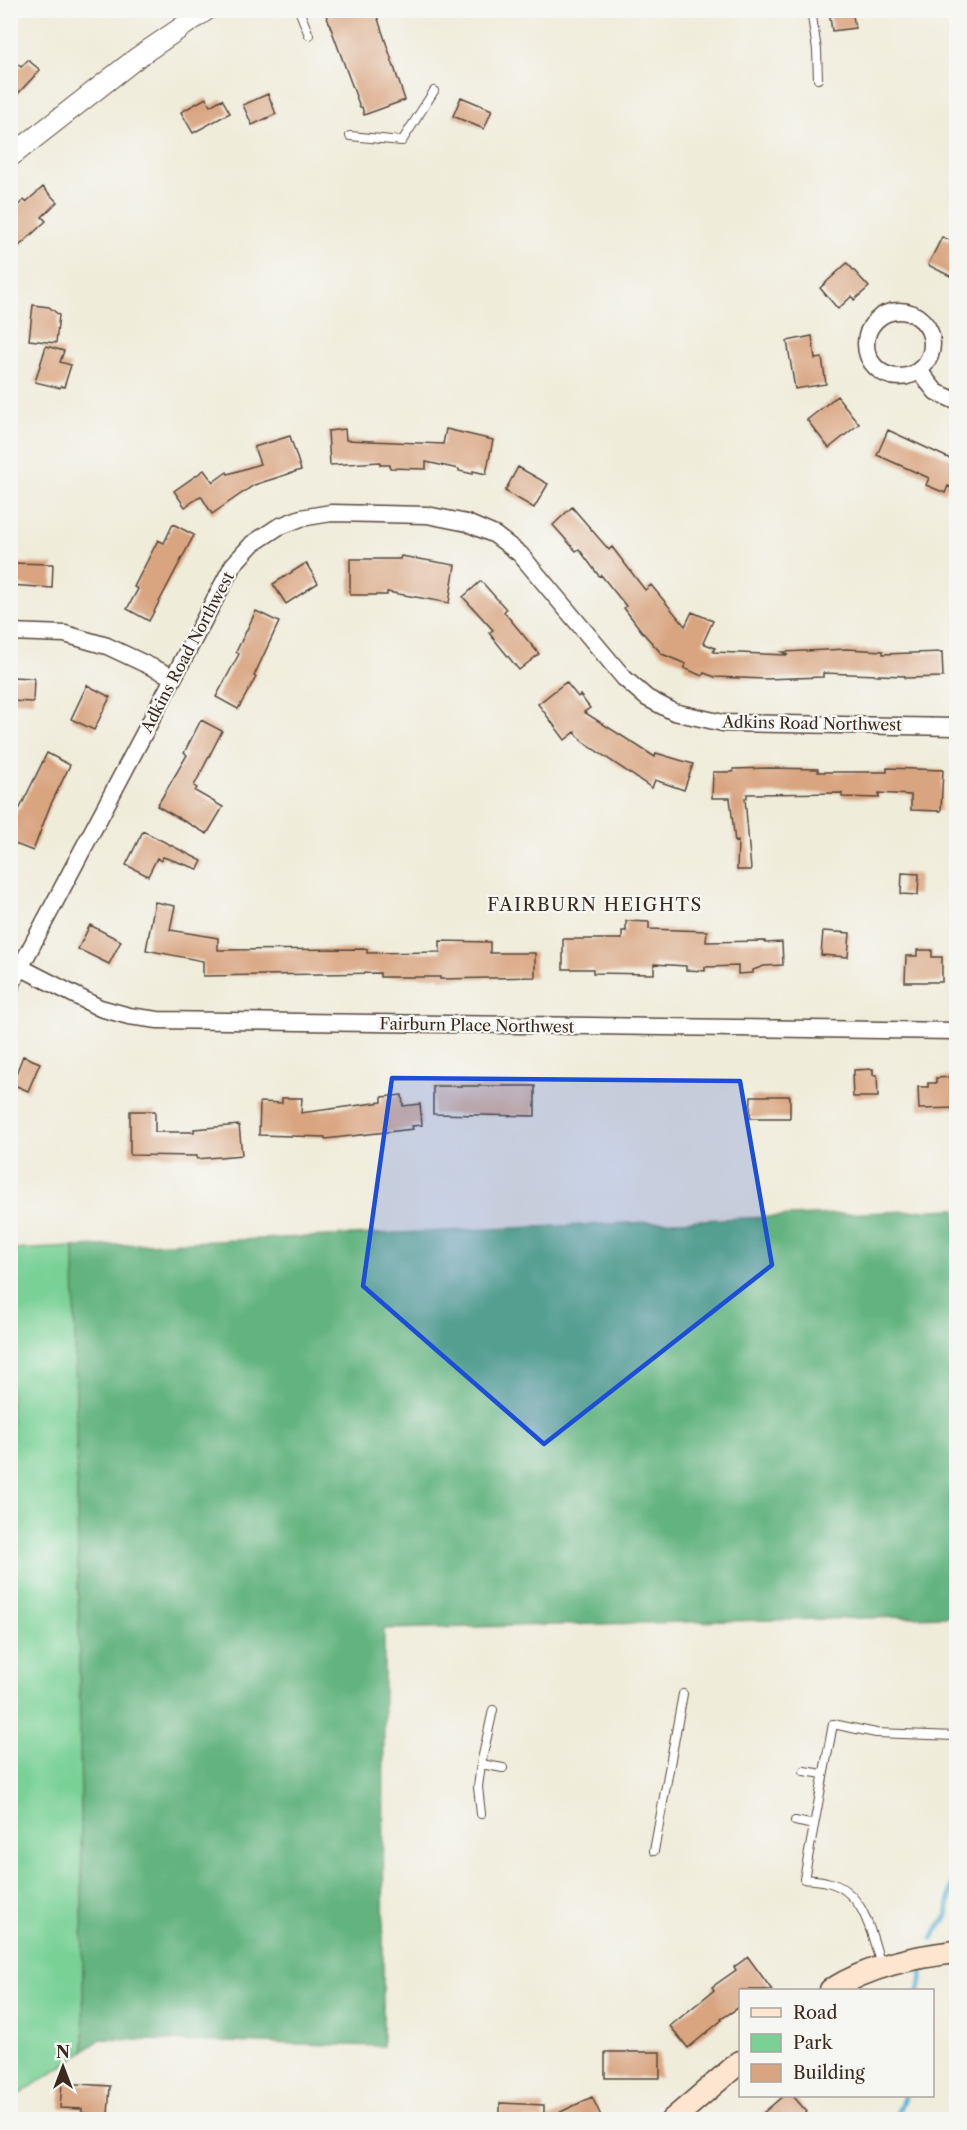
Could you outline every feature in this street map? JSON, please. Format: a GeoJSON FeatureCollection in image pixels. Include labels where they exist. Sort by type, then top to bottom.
{"type":"FeatureCollection","features":[{"type":"Feature","properties":{"kind":"main road"},"geometry":{"type":"LineString","coordinates":[[833,1989],[881,1966],[905,1959],[957,1952]]}},
{"type":"Feature","properties":{"kind":"main road"},"geometry":{"type":"LineString","coordinates":[[672,2120],[739,2064]]}},
{"type":"Feature","properties":{"kind":"street"},"geometry":{"type":"LineString","coordinates":[[11,156],[138,57],[207,10]]}},
{"type":"Feature","properties":{"kind":"street"},"geometry":{"type":"LineString","coordinates":[[919,371],[936,392],[957,401]]}},
{"type":"Feature","properties":{"kind":"street","name":"Adkins Road Northwest"},"geometry":{"type":"LineString","coordinates":[[10,987],[16,965],[233,565],[252,544],[278,526],[301,518],[330,513],[427,515],[467,523],[495,536],[520,554],[624,678],[647,698],[674,712],[723,723],[957,728]]}},
{"type":"Feature","properties":{"kind":"street"},"geometry":{"type":"LineString","coordinates":[[10,632],[65,634],[107,646],[173,677]]}},
{"type":"Feature","properties":{"kind":"street","name":"Fairburn Place Northwest"},"geometry":{"type":"LineString","coordinates":[[16,965],[100,1008],[129,1017],[158,1020],[957,1030]]}},
{"type":"Feature","properties":{"kind":"lane"},"geometry":{"type":"LineString","coordinates":[[298,10],[309,35]]}},
{"type":"Feature","properties":{"kind":"lane"},"geometry":{"type":"LineString","coordinates":[[811,10],[817,50],[818,79]]}},
{"type":"Feature","properties":{"kind":"lane"},"geometry":{"type":"LineString","coordinates":[[350,136],[402,141],[434,91]]}},
{"type":"Feature","properties":{"kind":"lane"},"geometry":{"type":"LineString","coordinates":[[654,1851],[683,1694]]}},
{"type":"Feature","properties":{"kind":"lane"},"geometry":{"type":"LineString","coordinates":[[481,1814],[478,1787],[493,1710]]}},
{"type":"Feature","properties":{"kind":"lane"},"geometry":{"type":"LineString","coordinates":[[881,1966],[863,1910],[850,1894],[829,1882],[804,1880],[833,1724],[876,1733],[957,1736]]}},
{"type":"Feature","properties":{"kind":"lane"},"geometry":{"type":"LineString","coordinates":[[481,1764],[503,1768]]}},
{"type":"Feature","properties":{"kind":"lane"},"geometry":{"type":"LineString","coordinates":[[804,1771],[823,1774]]}},
{"type":"Feature","properties":{"kind":"lane"},"geometry":{"type":"LineString","coordinates":[[653,1797],[664,1798]]}},
{"type":"Feature","properties":{"kind":"lane"},"geometry":{"type":"LineString","coordinates":[[795,1821],[814,1825]]}},
{"type":"Feature","properties":{"kind":"highlighted area"},"geometry":{"type":"Polygon","coordinates":[[[392,1078],[740,1081],[772,1265],[544,1444],[363,1286],[392,1078]]]}},
{"type":"Feature","properties":{"kind":"green space"},"geometry":{"type":"Polygon","coordinates":[[[956,1209],[956,1593],[949,1616],[384,1629],[383,2046],[101,2039],[84,2051],[74,1247],[956,1209]]]}},
{"type":"Feature","properties":{"kind":"green space"},"geometry":{"type":"Polygon","coordinates":[[[74,1247],[84,2051],[11,2100],[11,1250],[74,1247]]]}},
{"type":"Feature","properties":{"kind":"building"},"geometry":{"type":"Polygon","coordinates":[[[338,10],[375,10],[405,100],[364,115],[326,15],[338,10]]]}},
{"type":"Feature","properties":{"kind":"building"},"geometry":{"type":"Polygon","coordinates":[[[829,10],[852,10],[855,28],[832,31],[829,10]]]}},
{"type":"Feature","properties":{"kind":"building"},"geometry":{"type":"Polygon","coordinates":[[[10,58],[21,67],[28,60],[40,70],[10,102],[10,58]]]}},
{"type":"Feature","properties":{"kind":"building"},"geometry":{"type":"Polygon","coordinates":[[[268,94],[276,114],[252,125],[243,105],[268,94]]]}},
{"type":"Feature","properties":{"kind":"building"},"geometry":{"type":"Polygon","coordinates":[[[461,97],[492,110],[484,129],[453,116],[461,97]]]}},
{"type":"Feature","properties":{"kind":"building"},"geometry":{"type":"Polygon","coordinates":[[[206,98],[210,106],[222,99],[230,113],[193,133],[181,112],[206,98]]]}},
{"type":"Feature","properties":{"kind":"building"},"geometry":{"type":"Polygon","coordinates":[[[43,187],[57,202],[42,217],[46,221],[17,248],[10,240],[10,212],[43,187]]]}},
{"type":"Feature","properties":{"kind":"building"},"geometry":{"type":"Polygon","coordinates":[[[942,237],[957,243],[957,267],[952,277],[928,265],[942,237]]]}},
{"type":"Feature","properties":{"kind":"building"},"geometry":{"type":"Polygon","coordinates":[[[847,263],[869,287],[854,300],[852,296],[838,309],[820,288],[847,263]]]}},
{"type":"Feature","properties":{"kind":"building"},"geometry":{"type":"Polygon","coordinates":[[[33,305],[49,307],[59,315],[56,343],[29,340],[33,305]]]}},
{"type":"Feature","properties":{"kind":"building"},"geometry":{"type":"Polygon","coordinates":[[[812,336],[815,359],[822,358],[826,384],[795,389],[787,341],[812,336]]]}},
{"type":"Feature","properties":{"kind":"building"},"geometry":{"type":"Polygon","coordinates":[[[46,346],[64,351],[60,362],[71,365],[64,387],[35,382],[46,346]]]}},
{"type":"Feature","properties":{"kind":"building"},"geometry":{"type":"Polygon","coordinates":[[[837,396],[859,424],[829,448],[807,420],[837,396]]]}},
{"type":"Feature","properties":{"kind":"building"},"geometry":{"type":"Polygon","coordinates":[[[345,429],[346,440],[443,444],[446,429],[493,440],[486,474],[473,471],[473,474],[426,462],[426,469],[390,468],[390,465],[380,465],[380,462],[330,465],[328,431],[345,429]]]}},
{"type":"Feature","properties":{"kind":"building"},"geometry":{"type":"Polygon","coordinates":[[[888,430],[957,462],[957,490],[948,486],[945,493],[926,485],[929,478],[877,455],[888,430]]]}},
{"type":"Feature","properties":{"kind":"building"},"geometry":{"type":"Polygon","coordinates":[[[290,436],[301,470],[254,485],[212,514],[201,496],[185,507],[174,491],[204,470],[213,482],[227,472],[228,474],[260,464],[254,447],[290,436]]]}},
{"type":"Feature","properties":{"kind":"building"},"geometry":{"type":"Polygon","coordinates":[[[518,467],[548,484],[534,508],[505,491],[518,467]]]}},
{"type":"Feature","properties":{"kind":"building"},"geometry":{"type":"Polygon","coordinates":[[[572,507],[609,550],[612,547],[645,590],[651,585],[685,626],[692,612],[713,621],[703,643],[715,648],[713,652],[788,655],[782,652],[847,649],[883,651],[883,654],[942,652],[943,677],[905,678],[905,676],[823,673],[823,677],[765,679],[715,677],[704,673],[702,676],[684,668],[686,664],[662,654],[643,633],[624,608],[626,606],[601,575],[599,576],[579,549],[576,551],[553,525],[572,507]]]}},
{"type":"Feature","properties":{"kind":"building"},"geometry":{"type":"Polygon","coordinates":[[[173,524],[194,535],[149,621],[127,609],[138,589],[134,587],[158,540],[164,543],[173,524]]]}},
{"type":"Feature","properties":{"kind":"building"},"geometry":{"type":"Polygon","coordinates":[[[401,556],[455,565],[449,603],[387,592],[387,595],[350,595],[350,559],[400,559],[401,556]]]}},
{"type":"Feature","properties":{"kind":"building"},"geometry":{"type":"Polygon","coordinates":[[[10,563],[53,564],[52,588],[10,585],[10,563]]]}},
{"type":"Feature","properties":{"kind":"building"},"geometry":{"type":"Polygon","coordinates":[[[306,563],[318,583],[286,604],[273,584],[306,563]]]}},
{"type":"Feature","properties":{"kind":"building"},"geometry":{"type":"Polygon","coordinates":[[[481,581],[506,609],[504,612],[539,654],[519,670],[489,633],[493,630],[463,597],[481,581]]]}},
{"type":"Feature","properties":{"kind":"building"},"geometry":{"type":"Polygon","coordinates":[[[256,611],[279,622],[254,676],[256,677],[238,709],[216,697],[239,654],[236,652],[256,611]]]}},
{"type":"Feature","properties":{"kind":"building"},"geometry":{"type":"Polygon","coordinates":[[[10,677],[34,678],[33,702],[10,701],[10,677]]]}},
{"type":"Feature","properties":{"kind":"building"},"geometry":{"type":"Polygon","coordinates":[[[566,682],[590,708],[584,712],[655,757],[656,753],[693,764],[684,790],[655,780],[652,788],[583,742],[575,732],[565,740],[538,704],[566,682]]]}},
{"type":"Feature","properties":{"kind":"building"},"geometry":{"type":"Polygon","coordinates":[[[87,685],[110,697],[94,730],[71,719],[87,685]]]}},
{"type":"Feature","properties":{"kind":"building"},"geometry":{"type":"Polygon","coordinates":[[[201,720],[222,731],[194,786],[197,788],[195,791],[223,807],[207,834],[157,806],[187,755],[184,753],[201,720]]]}},
{"type":"Feature","properties":{"kind":"building"},"geometry":{"type":"Polygon","coordinates":[[[47,753],[70,765],[50,806],[33,851],[10,842],[10,828],[18,807],[20,808],[47,753]]]}},
{"type":"Feature","properties":{"kind":"building"},"geometry":{"type":"Polygon","coordinates":[[[770,768],[818,769],[818,772],[887,772],[887,768],[943,770],[941,811],[911,810],[911,795],[879,793],[879,798],[842,797],[842,793],[747,794],[745,798],[751,870],[737,870],[738,841],[735,842],[730,798],[712,798],[713,772],[770,768]]]}},
{"type":"Feature","properties":{"kind":"building"},"geometry":{"type":"Polygon","coordinates":[[[143,831],[202,861],[198,869],[163,857],[161,861],[157,858],[148,876],[126,865],[143,831]]]}},
{"type":"Feature","properties":{"kind":"building"},"geometry":{"type":"Polygon","coordinates":[[[902,873],[919,874],[918,895],[901,894],[902,873]]]}},
{"type":"Feature","properties":{"kind":"building"},"geometry":{"type":"Polygon","coordinates":[[[155,902],[175,906],[170,930],[218,938],[218,950],[367,949],[367,953],[440,952],[440,941],[490,942],[490,953],[535,953],[535,977],[440,979],[440,977],[380,977],[380,973],[203,976],[203,961],[146,950],[155,902]]]}},
{"type":"Feature","properties":{"kind":"building"},"geometry":{"type":"Polygon","coordinates":[[[626,921],[649,922],[649,929],[707,931],[706,942],[782,942],[783,965],[764,966],[753,970],[753,973],[738,974],[738,966],[705,967],[705,971],[686,970],[686,966],[654,964],[654,974],[593,973],[593,969],[563,969],[563,939],[622,939],[622,931],[626,931],[626,921]]]}},
{"type":"Feature","properties":{"kind":"building"},"geometry":{"type":"Polygon","coordinates":[[[90,925],[121,941],[109,964],[78,949],[90,925]]]}},
{"type":"Feature","properties":{"kind":"building"},"geometry":{"type":"Polygon","coordinates":[[[823,931],[850,933],[848,957],[821,955],[823,931]]]}},
{"type":"Feature","properties":{"kind":"building"},"geometry":{"type":"Polygon","coordinates":[[[917,950],[932,950],[932,957],[942,957],[942,982],[905,982],[906,956],[917,956],[917,950]]]}},
{"type":"Feature","properties":{"kind":"building"},"geometry":{"type":"Polygon","coordinates":[[[23,1056],[40,1063],[28,1091],[12,1084],[23,1056]]]}},
{"type":"Feature","properties":{"kind":"building"},"geometry":{"type":"Polygon","coordinates":[[[873,1069],[873,1075],[877,1075],[878,1097],[853,1097],[852,1075],[854,1075],[854,1070],[873,1069]]]}},
{"type":"Feature","properties":{"kind":"building"},"geometry":{"type":"Polygon","coordinates":[[[953,1077],[953,1084],[957,1083],[957,1108],[919,1109],[918,1087],[928,1087],[928,1083],[936,1083],[936,1078],[953,1077]]]}},
{"type":"Feature","properties":{"kind":"building"},"geometry":{"type":"Polygon","coordinates":[[[433,1086],[535,1086],[535,1116],[433,1114],[433,1086]]]}},
{"type":"Feature","properties":{"kind":"building"},"geometry":{"type":"Polygon","coordinates":[[[402,1095],[403,1106],[420,1104],[422,1125],[412,1126],[413,1129],[325,1139],[325,1137],[259,1135],[260,1102],[282,1103],[282,1098],[302,1098],[301,1113],[382,1102],[382,1097],[402,1095]]]}},
{"type":"Feature","properties":{"kind":"building"},"geometry":{"type":"Polygon","coordinates":[[[751,1096],[790,1096],[790,1118],[750,1118],[751,1096]]]}},
{"type":"Feature","properties":{"kind":"building"},"geometry":{"type":"Polygon","coordinates":[[[130,1111],[155,1111],[155,1132],[194,1132],[194,1129],[239,1125],[242,1155],[197,1159],[197,1156],[130,1155],[130,1111]]]}},
{"type":"Feature","properties":{"kind":"building"},"geometry":{"type":"Polygon","coordinates":[[[748,1957],[771,1989],[739,1989],[739,2007],[721,2019],[688,2048],[670,2026],[714,1990],[712,1987],[736,1970],[734,1967],[748,1957]]]}},
{"type":"Feature","properties":{"kind":"building"},"geometry":{"type":"Polygon","coordinates":[[[605,2052],[660,2052],[660,2078],[605,2078],[605,2052]]]}},
{"type":"Feature","properties":{"kind":"building"},"geometry":{"type":"Polygon","coordinates":[[[62,2083],[110,2086],[108,2115],[82,2113],[82,2109],[60,2108],[62,2083]]]}},
{"type":"Feature","properties":{"kind":"building"},"geometry":{"type":"Polygon","coordinates":[[[592,2097],[603,2120],[544,2120],[592,2097]]]}},
{"type":"Feature","properties":{"kind":"building"},"geometry":{"type":"Polygon","coordinates":[[[782,2097],[794,2097],[807,2112],[798,2120],[755,2120],[782,2097]]]}},
{"type":"Feature","properties":{"kind":"building"},"geometry":{"type":"Polygon","coordinates":[[[500,2103],[544,2105],[544,2120],[500,2120],[500,2103]]]}},
{"type":"Feature","properties":{"kind":"waterway"},"geometry":{"type":"LineString","coordinates":[[932,1938],[947,1916],[956,1874]]}},
{"type":"Feature","properties":{"kind":"waterway"},"geometry":{"type":"LineString","coordinates":[[919,1989],[924,1966]]}},
{"type":"Feature","properties":{"kind":"waterway"},"geometry":{"type":"LineString","coordinates":[[894,2120],[905,2097]]}},
{"type":"Feature","properties":{"kind":"district","name":"FAIRBURN HEIGHTS"},"geometry":{"type":"Point","coordinates":[595,905]}}]}
